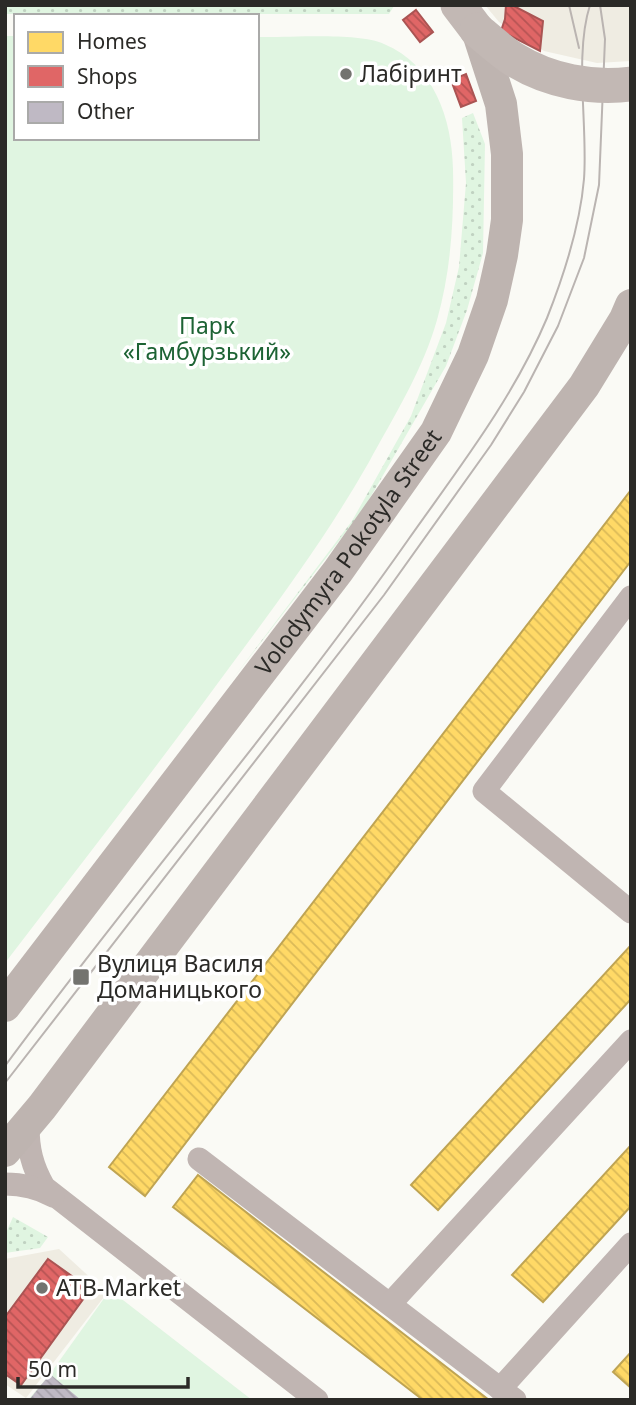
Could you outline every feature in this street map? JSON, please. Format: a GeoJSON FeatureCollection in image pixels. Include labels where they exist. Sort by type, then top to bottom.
{"type":"FeatureCollection","features":[{"type":"Feature","properties":{"kind":"main road"},"geometry":{"type":"LineString","coordinates":[[462,14],[516,61],[561,80],[610,87],[631,84]]}},
{"type":"Feature","properties":{"kind":"street","name":"Volodymyra Pokotyla Street"},"geometry":{"type":"LineString","coordinates":[[5,1006],[338,570],[436,432],[473,355],[492,300],[502,255],[507,220],[507,154],[501,104],[462,14]]}},
{"type":"Feature","properties":{"kind":"street"},"geometry":{"type":"LineString","coordinates":[[5,1151],[28,1125],[584,386],[631,305]]}},
{"type":"Feature","properties":{"kind":"street"},"geometry":{"type":"LineString","coordinates":[[631,597],[484,791],[631,912]]}},
{"type":"Feature","properties":{"kind":"street"},"geometry":{"type":"LineString","coordinates":[[390,1304],[631,1041]]}},
{"type":"Feature","properties":{"kind":"street"},"geometry":{"type":"LineString","coordinates":[[28,1125],[31,1160],[44,1187],[317,1400]]}},
{"type":"Feature","properties":{"kind":"street"},"geometry":{"type":"LineString","coordinates":[[199,1159],[507,1394],[631,1244]]}},
{"type":"Feature","properties":{"kind":"street"},"geometry":{"type":"LineString","coordinates":[[5,1184],[24,1184],[41,1189],[56,1198]]}},
{"type":"Feature","properties":{"kind":"shaded area"},"geometry":{"type":"Polygon","coordinates":[[[485,5],[631,5],[631,61],[597,63],[544,51],[499,22],[485,5]]]}},
{"type":"Feature","properties":{"kind":"shaded area"},"geometry":{"type":"Polygon","coordinates":[[[59,1249],[107,1293],[26,1398],[5,1384],[5,1259],[59,1249]]]}},
{"type":"Feature","properties":{"kind":"green space"},"geometry":{"type":"Polygon","coordinates":[[[5,5],[394,6],[389,14],[5,14],[5,5]]]}},
{"type":"Feature","properties":{"kind":"green space","name":"Парк «Гамбурзький»"},"geometry":{"type":"Polygon","coordinates":[[[5,36],[14,36],[14,140],[259,140],[259,37],[340,37],[384,44],[416,65],[428,80],[444,113],[449,131],[452,150],[452,226],[442,301],[431,339],[398,410],[320,541],[146,779],[5,963],[5,36]]]}},
{"type":"Feature","properties":{"kind":"green space"},"geometry":{"type":"Polygon","coordinates":[[[473,113],[485,144],[483,253],[467,310],[446,366],[363,510],[228,685],[352,521],[411,416],[446,323],[459,267],[466,183],[462,118],[473,113]]]}},
{"type":"Feature","properties":{"kind":"green space"},"geometry":{"type":"Polygon","coordinates":[[[13,1217],[48,1237],[40,1248],[5,1253],[5,1235],[13,1217]]]}},
{"type":"Feature","properties":{"kind":"green space"},"geometry":{"type":"Polygon","coordinates":[[[110,1290],[252,1400],[28,1400],[110,1290]]]}},
{"type":"Feature","properties":{"kind":"building: Homes"},"geometry":{"type":"Polygon","coordinates":[[[631,490],[631,561],[145,1196],[109,1167],[631,490]]]}},
{"type":"Feature","properties":{"kind":"building: Homes"},"geometry":{"type":"Polygon","coordinates":[[[631,945],[631,999],[438,1210],[411,1185],[631,945]]]}},
{"type":"Feature","properties":{"kind":"building: Homes"},"geometry":{"type":"Polygon","coordinates":[[[631,1145],[631,1206],[543,1302],[512,1275],[631,1145]]]}},
{"type":"Feature","properties":{"kind":"building: Homes"},"geometry":{"type":"Polygon","coordinates":[[[198,1175],[489,1400],[423,1400],[173,1207],[198,1175]]]}},
{"type":"Feature","properties":{"kind":"building: Homes"},"geometry":{"type":"Polygon","coordinates":[[[631,1352],[631,1388],[613,1372],[631,1352]]]}},
{"type":"Feature","properties":{"kind":"building: Shops"},"geometry":{"type":"Polygon","coordinates":[[[506,5],[512,5],[543,21],[540,51],[501,31],[506,5]]]}},
{"type":"Feature","properties":{"kind":"building: Shops"},"geometry":{"type":"Polygon","coordinates":[[[416,10],[433,32],[420,42],[403,20],[416,10]]]}},
{"type":"Feature","properties":{"kind":"building: Shops"},"geometry":{"type":"Polygon","coordinates":[[[466,74],[476,101],[461,107],[451,80],[466,74]]]}},
{"type":"Feature","properties":{"kind":"building: Shops"},"geometry":{"type":"Polygon","coordinates":[[[48,1259],[83,1284],[77,1293],[84,1298],[21,1385],[5,1374],[5,1317],[48,1259]]]}},
{"type":"Feature","properties":{"kind":"building: Other"},"geometry":{"type":"Polygon","coordinates":[[[50,1374],[81,1400],[29,1400],[50,1374]]]}},
{"type":"Feature","properties":{"kind":"tram line"},"geometry":{"type":"LineString","coordinates":[[569,5],[579,48]]}},
{"type":"Feature","properties":{"kind":"tram line"},"geometry":{"type":"LineString","coordinates":[[5,1066],[360,607],[465,460],[518,377],[547,318],[579,215],[585,159],[583,46],[590,5]]}},
{"type":"Feature","properties":{"kind":"tram line"},"geometry":{"type":"LineString","coordinates":[[5,1083],[384,595],[491,445],[524,392],[558,326],[584,258],[599,185],[605,39],[600,5]]}},
{"type":"Feature","properties":{"kind":"place","name":"Лабіринт"},"geometry":{"type":"Point","coordinates":[346,74]}},
{"type":"Feature","properties":{"kind":"place","name":"Вулиця Василя Доманицького"},"geometry":{"type":"Point","coordinates":[81,977]}},
{"type":"Feature","properties":{"kind":"place","name":"ATB-Market"},"geometry":{"type":"Point","coordinates":[42,1288]}}]}
